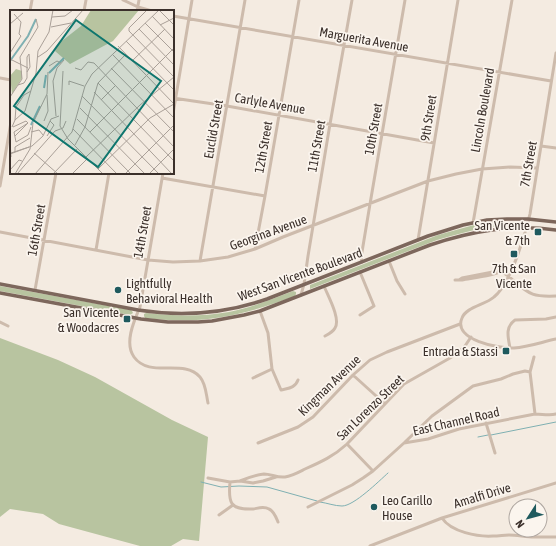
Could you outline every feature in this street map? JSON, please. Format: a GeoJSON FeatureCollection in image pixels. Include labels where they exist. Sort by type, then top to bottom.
{"type":"FeatureCollection","features":[{"type":"Feature","properties":{"kind":"main road","name":"West San Vicente Boulevard"},"geometry":{"type":"LineString","coordinates":[[0,284],[138,310],[158,313],[198,314],[252,305],[440,231],[473,223],[497,220],[528,219],[556,222]]}},
{"type":"Feature","properties":{"kind":"main road"},"geometry":{"type":"LineString","coordinates":[[0,293],[161,322],[198,322],[244,315],[260,310],[430,245],[466,234],[526,227],[556,230]]}},
{"type":"Feature","properties":{"kind":"street"},"geometry":{"type":"LineString","coordinates":[[30,10],[32,0]]}},
{"type":"Feature","properties":{"kind":"street"},"geometry":{"type":"LineString","coordinates":[[84,10],[86,0]]}},
{"type":"Feature","properties":{"kind":"street"},"geometry":{"type":"LineString","coordinates":[[123,0],[148,10]]}},
{"type":"Feature","properties":{"kind":"street"},"geometry":{"type":"LineString","coordinates":[[137,10],[139,0]]}},
{"type":"Feature","properties":{"kind":"street"},"geometry":{"type":"LineString","coordinates":[[174,98],[192,0]]}},
{"type":"Feature","properties":{"kind":"street","name":"Euclid Street"},"geometry":{"type":"LineString","coordinates":[[200,261],[246,0]]}},
{"type":"Feature","properties":{"kind":"street","name":"12th Street"},"geometry":{"type":"LineString","coordinates":[[254,250],[265,196],[299,0]]}},
{"type":"Feature","properties":{"kind":"street","name":"11th Street"},"geometry":{"type":"LineString","coordinates":[[302,295],[352,0]]}},
{"type":"Feature","properties":{"kind":"street","name":"10th Street"},"geometry":{"type":"LineString","coordinates":[[362,262],[361,258],[405,0]]}},
{"type":"Feature","properties":{"kind":"street","name":"9th Street"},"geometry":{"type":"LineString","coordinates":[[418,240],[458,0]]}},
{"type":"Feature","properties":{"kind":"street","name":"Lincoln Boulevard"},"geometry":{"type":"LineString","coordinates":[[473,223],[512,0]]}},
{"type":"Feature","properties":{"kind":"street","name":"Marguerita Avenue"},"geometry":{"type":"LineString","coordinates":[[174,16],[551,81]]}},
{"type":"Feature","properties":{"kind":"street","name":"7th Street"},"geometry":{"type":"LineString","coordinates":[[460,324],[463,315],[468,310],[488,301],[496,295],[501,289],[515,260],[528,219],[551,81],[554,73],[556,54]]}},
{"type":"Feature","properties":{"kind":"street"},"geometry":{"type":"LineString","coordinates":[[0,78],[10,80]]}},
{"type":"Feature","properties":{"kind":"street","name":"Carlyle Avenue"},"geometry":{"type":"LineString","coordinates":[[174,98],[434,143]]}},
{"type":"Feature","properties":{"kind":"street"},"geometry":{"type":"LineString","coordinates":[[0,183],[10,128]]}},
{"type":"Feature","properties":{"kind":"street"},"geometry":{"type":"LineString","coordinates":[[541,146],[556,148]]}},
{"type":"Feature","properties":{"kind":"street","name":"Georgina Avenue"},"geometry":{"type":"LineString","coordinates":[[0,232],[148,260],[174,262],[200,261],[228,257],[254,250],[428,181],[482,169],[510,167],[537,168]]}},
{"type":"Feature","properties":{"kind":"street","name":"16th Street"},"geometry":{"type":"LineString","coordinates":[[36,290],[56,174]]}},
{"type":"Feature","properties":{"kind":"street"},"geometry":{"type":"LineString","coordinates":[[96,250],[109,174]]}},
{"type":"Feature","properties":{"kind":"street","name":"14th Street"},"geometry":{"type":"LineString","coordinates":[[163,174],[140,307],[130,340],[130,346],[133,355],[145,366],[186,369],[193,371],[203,381],[208,403]]}},
{"type":"Feature","properties":{"kind":"street"},"geometry":{"type":"LineString","coordinates":[[162,178],[265,196]]}},
{"type":"Feature","properties":{"kind":"street"},"geometry":{"type":"LineString","coordinates":[[389,261],[397,281],[405,294]]}},
{"type":"Feature","properties":{"kind":"street"},"geometry":{"type":"LineString","coordinates":[[455,280],[502,271],[530,294],[543,297],[556,296]]}},
{"type":"Feature","properties":{"kind":"street"},"geometry":{"type":"LineString","coordinates":[[360,272],[374,306],[360,315]]}},
{"type":"Feature","properties":{"kind":"street"},"geometry":{"type":"LineString","coordinates":[[324,286],[337,320],[335,328],[325,336]]}},
{"type":"Feature","properties":{"kind":"street"},"geometry":{"type":"LineString","coordinates":[[260,310],[268,333],[272,369],[281,390],[294,387],[298,380]]}},
{"type":"Feature","properties":{"kind":"street"},"geometry":{"type":"LineString","coordinates":[[510,348],[508,329],[512,322],[515,320],[546,319],[556,317]]}},
{"type":"Feature","properties":{"kind":"street"},"geometry":{"type":"LineString","coordinates":[[0,322],[8,326]]}},
{"type":"Feature","properties":{"kind":"street"},"geometry":{"type":"LineString","coordinates":[[460,324],[463,331],[471,337],[500,347],[522,347],[556,339]]}},
{"type":"Feature","properties":{"kind":"street","name":"Kingman Avenue"},"geometry":{"type":"LineString","coordinates":[[258,443],[307,422],[364,364],[377,356],[460,324]]}},
{"type":"Feature","properties":{"kind":"street","name":"San Lorenzo Street"},"geometry":{"type":"LineString","coordinates":[[240,481],[264,474],[276,477],[287,477],[330,458],[347,444],[404,384],[450,358],[465,346],[471,337]]}},
{"type":"Feature","properties":{"kind":"street"},"geometry":{"type":"LineString","coordinates":[[534,357],[530,372],[535,414]]}},
{"type":"Feature","properties":{"kind":"street"},"geometry":{"type":"LineString","coordinates":[[253,378],[272,369]]}},
{"type":"Feature","properties":{"kind":"street"},"geometry":{"type":"LineString","coordinates":[[404,443],[432,416],[473,386],[501,380],[513,374],[525,371],[530,372]]}},
{"type":"Feature","properties":{"kind":"street"},"geometry":{"type":"LineString","coordinates":[[353,375],[385,404]]}},
{"type":"Feature","properties":{"kind":"street","name":"East Channel Road"},"geometry":{"type":"LineString","coordinates":[[308,507],[352,485],[373,471],[404,443],[486,423],[535,414],[556,414]]}},
{"type":"Feature","properties":{"kind":"street"},"geometry":{"type":"LineString","coordinates":[[486,423],[495,453]]}},
{"type":"Feature","properties":{"kind":"street"},"geometry":{"type":"LineString","coordinates":[[347,444],[373,471]]}},
{"type":"Feature","properties":{"kind":"street","name":"San Lorenzo Street"},"geometry":{"type":"LineString","coordinates":[[208,478],[230,482],[240,481],[253,483],[276,477]]}},
{"type":"Feature","properties":{"kind":"street"},"geometry":{"type":"LineString","coordinates":[[230,482],[229,495],[233,505],[240,508],[266,508],[272,511],[278,522]]}},
{"type":"Feature","properties":{"kind":"street","name":"Amalfi Drive"},"geometry":{"type":"LineString","coordinates":[[370,546],[442,518],[556,482]]}},
{"type":"Feature","properties":{"kind":"street"},"geometry":{"type":"LineString","coordinates":[[219,515],[233,505]]}},
{"type":"Feature","properties":{"kind":"street"},"geometry":{"type":"LineString","coordinates":[[442,518],[448,525],[481,536],[508,535],[556,537]]}},
{"type":"Feature","properties":{"kind":"green space"},"geometry":{"type":"Polygon","coordinates":[[[495,222],[519,222],[521,224],[519,226],[478,229],[437,240],[310,289],[310,285],[438,235],[474,225],[495,222]]]}},
{"type":"Feature","properties":{"kind":"green space"},"geometry":{"type":"Polygon","coordinates":[[[0,286],[131,310],[133,313],[130,315],[0,291],[0,286]]]}},
{"type":"Feature","properties":{"kind":"green space"},"geometry":{"type":"Polygon","coordinates":[[[293,291],[296,292],[295,296],[276,303],[239,314],[222,317],[166,320],[145,318],[144,316],[146,313],[188,316],[229,312],[253,306],[293,291]]]}},
{"type":"Feature","properties":{"kind":"green space"},"geometry":{"type":"Polygon","coordinates":[[[0,338],[58,360],[95,377],[172,420],[208,437],[199,541],[183,539],[171,546],[140,546],[59,524],[43,514],[10,509],[0,517],[0,338]]]}},
{"type":"Feature","properties":{"kind":"waterway"},"geometry":{"type":"LineString","coordinates":[[491,435],[556,422]]}},
{"type":"Feature","properties":{"kind":"waterway"},"geometry":{"type":"LineString","coordinates":[[478,437],[488,435]]}},
{"type":"Feature","properties":{"kind":"waterway"},"geometry":{"type":"LineString","coordinates":[[320,502],[339,506],[347,505],[366,492],[388,473]]}},
{"type":"Feature","properties":{"kind":"waterway"},"geometry":{"type":"LineString","coordinates":[[201,482],[221,487],[267,487],[317,501]]}},
{"type":"Feature","properties":{"kind":"place","name":"San Vicente & 7th"},"geometry":{"type":"Point","coordinates":[538,232]}},
{"type":"Feature","properties":{"kind":"place","name":"7th & San Vicente"},"geometry":{"type":"Point","coordinates":[514,254]}},
{"type":"Feature","properties":{"kind":"place","name":"Lightfully Behavioral Health"},"geometry":{"type":"Point","coordinates":[118,290]}},
{"type":"Feature","properties":{"kind":"place","name":"San Vicente & Woodacres"},"geometry":{"type":"Point","coordinates":[127,319]}},
{"type":"Feature","properties":{"kind":"place","name":"Entrada & Stassi"},"geometry":{"type":"Point","coordinates":[506,351]}},
{"type":"Feature","properties":{"kind":"place","name":"Leo Carillo House"},"geometry":{"type":"Point","coordinates":[374,507]}}]}
